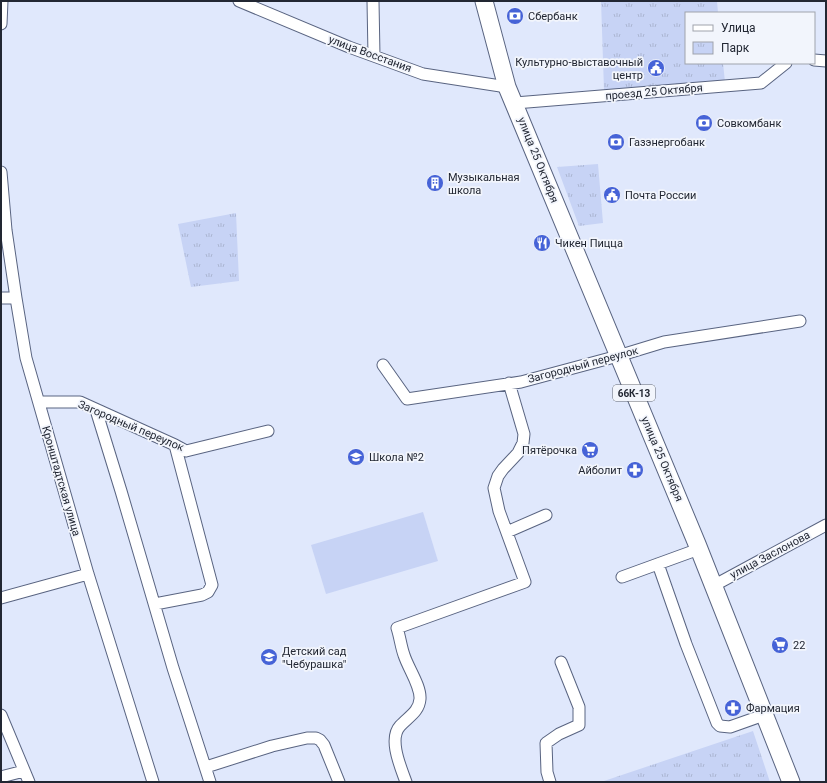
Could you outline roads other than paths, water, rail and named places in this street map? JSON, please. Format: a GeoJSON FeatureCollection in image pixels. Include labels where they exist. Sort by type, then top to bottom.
{"type":"FeatureCollection","features":[{"type":"Feature","properties":{"kind":"main road","name":"улица 25 Октября"},"geometry":{"type":"LineString","coordinates":[[484,1],[507,87],[515,103],[618,356],[699,549],[791,782]]}},
{"type":"Feature","properties":{"kind":"street"},"geometry":{"type":"LineString","coordinates":[[1,24],[2,1]]}},
{"type":"Feature","properties":{"kind":"street","name":"улица Восстания"},"geometry":{"type":"LineString","coordinates":[[239,1],[320,35],[423,74],[507,87]]}},
{"type":"Feature","properties":{"kind":"street"},"geometry":{"type":"LineString","coordinates":[[373,1],[374,56]]}},
{"type":"Feature","properties":{"kind":"street"},"geometry":{"type":"LineString","coordinates":[[815,60],[826,61]]}},
{"type":"Feature","properties":{"kind":"street","name":"проезд 25 Октября"},"geometry":{"type":"LineString","coordinates":[[515,103],[761,83],[785,64]]}},
{"type":"Feature","properties":{"kind":"street","name":"Кронштадтская улица"},"geometry":{"type":"LineString","coordinates":[[1,172],[6,230],[26,358],[88,574],[153,782]]}},
{"type":"Feature","properties":{"kind":"street"},"geometry":{"type":"LineString","coordinates":[[1,298],[16,298]]}},
{"type":"Feature","properties":{"kind":"street","name":"Загородный переулок"},"geometry":{"type":"LineString","coordinates":[[382,365],[407,399],[520,382],[664,342],[800,321]]}},
{"type":"Feature","properties":{"kind":"street"},"geometry":{"type":"LineString","coordinates":[[406,782],[395,745],[396,734],[399,727],[414,714],[420,698],[418,688],[404,655],[397,628],[525,582],[499,512],[494,488],[498,476],[518,453],[523,443],[524,434],[509,383]]}},
{"type":"Feature","properties":{"kind":"street","name":"Загородный переулок"},"geometry":{"type":"LineString","coordinates":[[39,402],[80,402],[186,451],[268,431]]}},
{"type":"Feature","properties":{"kind":"street"},"geometry":{"type":"LineString","coordinates":[[96,410],[173,668],[210,782]]}},
{"type":"Feature","properties":{"kind":"street"},"geometry":{"type":"LineString","coordinates":[[155,604],[202,594],[210,590],[212,584],[175,445]]}},
{"type":"Feature","properties":{"kind":"street"},"geometry":{"type":"LineString","coordinates":[[506,532],[546,515]]}},
{"type":"Feature","properties":{"kind":"street","name":"улица Заслонова"},"geometry":{"type":"LineString","coordinates":[[713,586],[826,525]]}},
{"type":"Feature","properties":{"kind":"street"},"geometry":{"type":"LineString","coordinates":[[622,577],[699,549]]}},
{"type":"Feature","properties":{"kind":"street"},"geometry":{"type":"LineString","coordinates":[[658,564],[686,644],[717,722],[720,726],[730,727],[764,715]]}},
{"type":"Feature","properties":{"kind":"street"},"geometry":{"type":"LineString","coordinates":[[1,598],[88,574]]}},
{"type":"Feature","properties":{"kind":"street"},"geometry":{"type":"LineString","coordinates":[[550,782],[547,772],[546,743],[559,734],[579,725],[579,707],[561,662]]}},
{"type":"Feature","properties":{"kind":"street"},"geometry":{"type":"LineString","coordinates":[[1,715],[29,782]]}},
{"type":"Feature","properties":{"kind":"street"},"geometry":{"type":"LineString","coordinates":[[206,768],[272,746],[307,738],[316,738],[324,745],[339,782]]}},
{"type":"Feature","properties":{"kind":"street"},"geometry":{"type":"LineString","coordinates":[[1,778],[24,771]]}},
{"type":"Feature","properties":{"kind":"place","name":"Сбербанк"},"geometry":{"type":"Point","coordinates":[515,16]}},
{"type":"Feature","properties":{"kind":"place","name":"Культурно-выставочный центр"},"geometry":{"type":"Point","coordinates":[656,68]}},
{"type":"Feature","properties":{"kind":"place","name":"Совкомбанк"},"geometry":{"type":"Point","coordinates":[704,123]}},
{"type":"Feature","properties":{"kind":"place","name":"Газэнергобанк"},"geometry":{"type":"Point","coordinates":[616,142]}},
{"type":"Feature","properties":{"kind":"place","name":"Музыкальная школа"},"geometry":{"type":"Point","coordinates":[435,183]}},
{"type":"Feature","properties":{"kind":"place","name":"Почта России"},"geometry":{"type":"Point","coordinates":[612,195]}},
{"type":"Feature","properties":{"kind":"place","name":"Чикен Пицца"},"geometry":{"type":"Point","coordinates":[542,243]}},
{"type":"Feature","properties":{"kind":"place","name":"Пятёрочка"},"geometry":{"type":"Point","coordinates":[590,450]}},
{"type":"Feature","properties":{"kind":"place","name":"Школа №2"},"geometry":{"type":"Point","coordinates":[356,457]}},
{"type":"Feature","properties":{"kind":"place","name":"Айболит"},"geometry":{"type":"Point","coordinates":[635,470]}},
{"type":"Feature","properties":{"kind":"place","name":"22"},"geometry":{"type":"Point","coordinates":[780,645]}},
{"type":"Feature","properties":{"kind":"place","name":"Детский сад \"Чебурашка\""},"geometry":{"type":"Point","coordinates":[269,657]}},
{"type":"Feature","properties":{"kind":"place","name":"Фармация"},"geometry":{"type":"Point","coordinates":[733,708]}}]}
